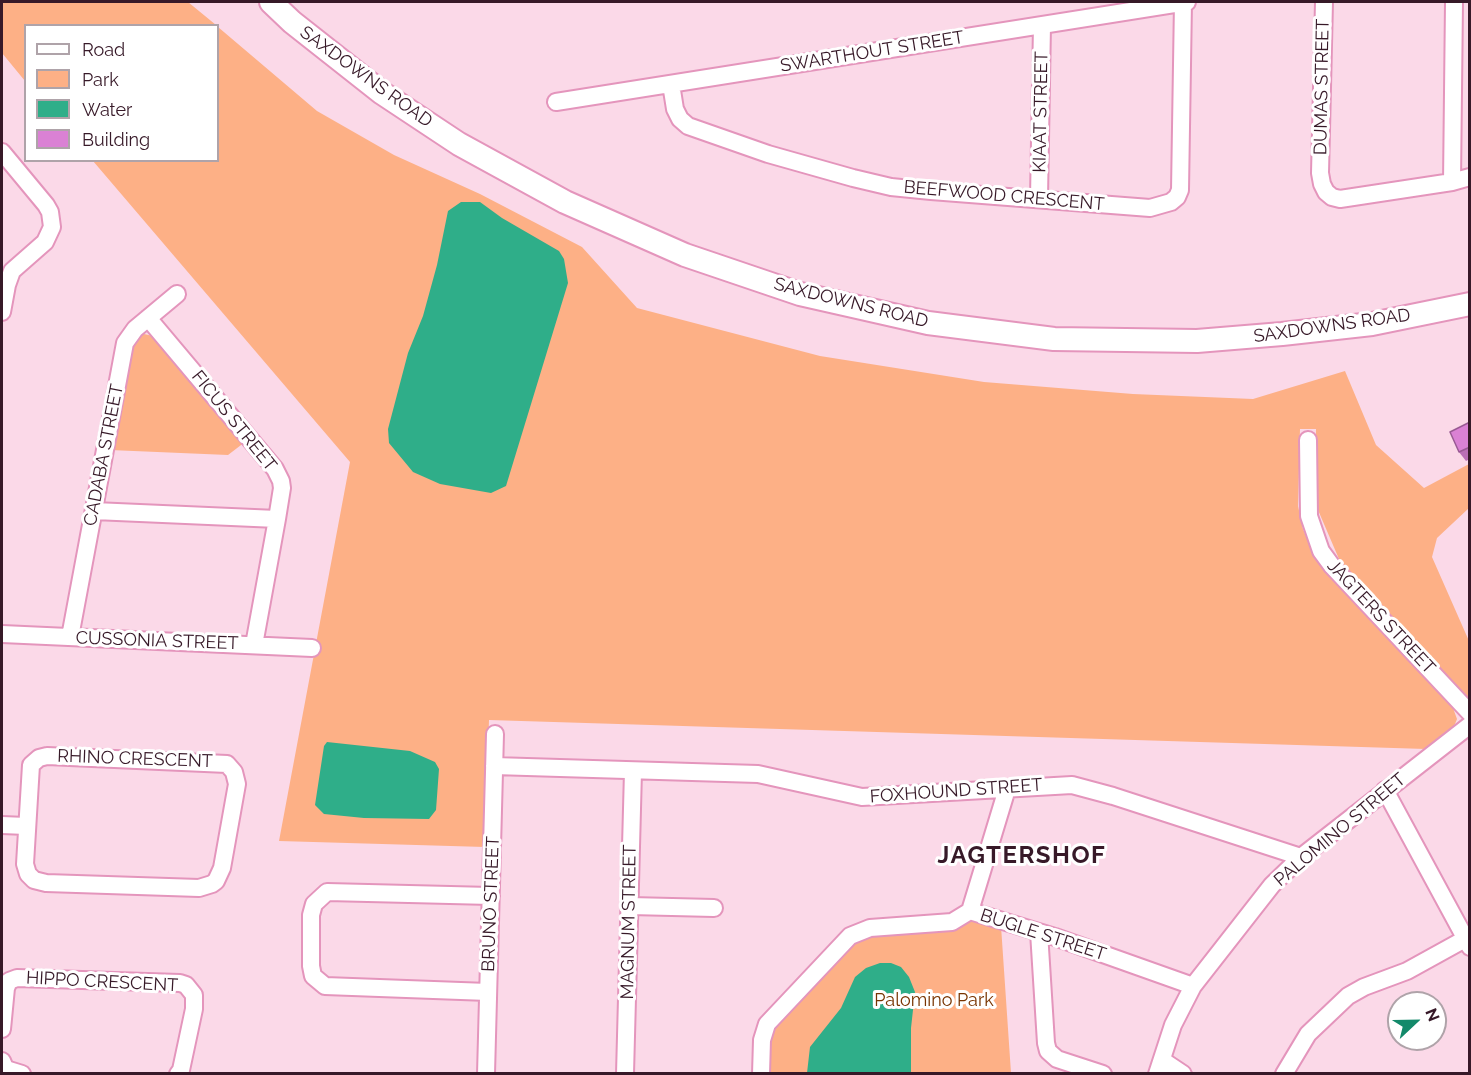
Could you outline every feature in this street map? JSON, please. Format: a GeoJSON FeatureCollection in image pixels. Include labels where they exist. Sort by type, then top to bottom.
{"type":"FeatureCollection","features":[{"type":"Feature","properties":{"kind":"street","name":"SAXDOWNS ROAD"},"geometry":{"type":"LineString","coordinates":[[271,2],[292,22],[382,93],[459,144],[565,202],[685,255],[800,294],[928,323],[1054,339],[1161,341],[1197,341],[1372,324],[1470,304]]}},
{"type":"Feature","properties":{"kind":"street","name":"SWARTHOUT STREET"},"geometry":{"type":"LineString","coordinates":[[556,102],[1185,2]]}},
{"type":"Feature","properties":{"kind":"street","name":"BEEFWOOD CRESCENT"},"geometry":{"type":"LineString","coordinates":[[671,84],[675,109],[680,119],[688,126],[768,154],[891,187],[1150,208],[1163,206],[1177,197],[1180,190],[1185,2]]}},
{"type":"Feature","properties":{"kind":"street","name":"DUMAS STREET"},"geometry":{"type":"LineString","coordinates":[[1324,2],[1320,173],[1326,192],[1332,197],[1340,198],[1452,182]]}},
{"type":"Feature","properties":{"kind":"street"},"geometry":{"type":"LineString","coordinates":[[1454,2],[1452,182],[1470,177]]}},
{"type":"Feature","properties":{"kind":"street","name":"KIAAT STREET"},"geometry":{"type":"LineString","coordinates":[[1039,198],[1042,25]]}},
{"type":"Feature","properties":{"kind":"street"},"geometry":{"type":"LineString","coordinates":[[2,152],[46,205],[50,212],[52,226],[45,242],[12,271],[2,312]]}},
{"type":"Feature","properties":{"kind":"street","name":"CADABA STREET"},"geometry":{"type":"LineString","coordinates":[[70,637],[125,343],[135,329],[177,294]]}},
{"type":"Feature","properties":{"kind":"street","name":"FICUS STREET"},"geometry":{"type":"LineString","coordinates":[[148,318],[275,469],[282,488],[254,645]]}},
{"type":"Feature","properties":{"kind":"street","name":"JAGTERS STREET"},"geometry":{"type":"LineString","coordinates":[[1308,440],[1309,516],[1321,551],[1332,566],[1470,713]]}},
{"type":"Feature","properties":{"kind":"street"},"geometry":{"type":"LineString","coordinates":[[94,511],[277,519]]}},
{"type":"Feature","properties":{"kind":"street","name":"CUSSONIA STREET"},"geometry":{"type":"LineString","coordinates":[[2,634],[312,648]]}},
{"type":"Feature","properties":{"kind":"street","name":"PALOMINO STREET"},"geometry":{"type":"LineString","coordinates":[[1159,1067],[1173,1025],[1192,986],[1272,885],[1301,857],[1470,725]]}},
{"type":"Feature","properties":{"kind":"street","name":"BRUNO STREET"},"geometry":{"type":"LineString","coordinates":[[486,1074],[495,734]]}},
{"type":"Feature","properties":{"kind":"street","name":"RHINO CRESCENT"},"geometry":{"type":"LineString","coordinates":[[47,756],[221,763],[231,768],[236,777],[237,784],[222,868],[216,881],[199,888],[39,882],[26,870],[26,826],[31,765],[39,758],[47,756]]}},
{"type":"Feature","properties":{"kind":"street","name":"FOXHOUND STREET"},"geometry":{"type":"LineString","coordinates":[[494,766],[758,774],[862,797],[1072,785],[1301,857]]}},
{"type":"Feature","properties":{"kind":"street","name":"MAGNUM STREET"},"geometry":{"type":"LineString","coordinates":[[625,1074],[633,771]]}},
{"type":"Feature","properties":{"kind":"street"},"geometry":{"type":"LineString","coordinates":[[970,911],[1007,789]]}},
{"type":"Feature","properties":{"kind":"street"},"geometry":{"type":"LineString","coordinates":[[1284,1074],[1308,1034],[1348,996],[1467,943],[1385,790]]}},
{"type":"Feature","properties":{"kind":"street"},"geometry":{"type":"LineString","coordinates":[[2,825],[26,826]]}},
{"type":"Feature","properties":{"kind":"street"},"geometry":{"type":"LineString","coordinates":[[488,992],[325,986],[313,976],[311,966],[311,915],[314,904],[327,892],[491,896]]}},
{"type":"Feature","properties":{"kind":"street"},"geometry":{"type":"LineString","coordinates":[[630,906],[714,908]]}},
{"type":"Feature","properties":{"kind":"street","name":"BUGLE STREET"},"geometry":{"type":"LineString","coordinates":[[761,1074],[762,1040],[767,1024],[850,936],[870,928],[952,922],[970,911],[1039,932],[1192,986]]}},
{"type":"Feature","properties":{"kind":"street"},"geometry":{"type":"LineString","coordinates":[[1039,932],[1048,1051],[1057,1059],[1103,1074]]}},
{"type":"Feature","properties":{"kind":"street","name":"HIPPO CRESCENT"},"geometry":{"type":"LineString","coordinates":[[2,1029],[6,988],[9,981],[17,978],[180,982],[194,995],[194,1009],[181,1070],[178,1074]]}},
{"type":"Feature","properties":{"kind":"street"},"geometry":{"type":"LineString","coordinates":[[2,1061],[9,1071],[22,1074]]}},
{"type":"Feature","properties":{"kind":"street"},"geometry":{"type":"LineString","coordinates":[[1159,1067],[1183,1074]]}},
{"type":"Feature","properties":{"kind":"green space"},"geometry":{"type":"Polygon","coordinates":[[[2,2],[188,2],[215,24],[24,24],[24,80],[2,53],[2,2]]]}},
{"type":"Feature","properties":{"kind":"green space"},"geometry":{"type":"Polygon","coordinates":[[[219,28],[317,111],[394,155],[480,194],[582,247],[637,308],[820,356],[984,382],[1133,394],[1253,399],[1345,371],[1376,445],[1424,488],[1469,464],[1469,508],[1437,538],[1432,557],[1469,641],[1469,699],[1342,566],[1315,503],[1316,429],[1300,429],[1298,506],[1303,529],[1312,551],[1325,571],[1453,708],[1457,719],[1452,729],[1426,749],[489,720],[485,847],[279,841],[350,462],[94,162],[219,162],[219,28]]]}},
{"type":"Feature","properties":{"kind":"green space"},"geometry":{"type":"Polygon","coordinates":[[[144,334],[153,336],[245,442],[228,455],[110,450],[130,344],[144,334]]]}},
{"type":"Feature","properties":{"kind":"green space","name":"Palomino Park"},"geometry":{"type":"Polygon","coordinates":[[[974,920],[1001,926],[1011,1073],[767,1074],[767,1045],[773,1028],[860,937],[956,926],[974,920]]]}},
{"type":"Feature","properties":{"kind":"water"},"geometry":{"type":"Polygon","coordinates":[[[461,202],[480,202],[502,218],[559,251],[564,259],[568,283],[506,486],[491,493],[440,484],[413,472],[389,443],[388,429],[408,353],[423,316],[437,265],[448,211],[461,202]]]}},
{"type":"Feature","properties":{"kind":"water"},"geometry":{"type":"Polygon","coordinates":[[[327,742],[410,751],[435,762],[439,769],[436,810],[429,819],[364,818],[324,814],[315,805],[324,746],[327,742]]]}},
{"type":"Feature","properties":{"kind":"water"},"geometry":{"type":"Polygon","coordinates":[[[880,963],[891,963],[901,967],[909,977],[915,992],[911,1028],[911,1073],[807,1073],[810,1047],[841,1008],[855,977],[866,968],[880,963]]]}},
{"type":"Feature","properties":{"kind":"building"},"geometry":{"type":"Polygon","coordinates":[[[1470,422],[1470,447],[1459,452],[1450,432],[1470,422]]]}},
{"type":"Feature","properties":{"kind":"district","name":"JAGTERSHOF"},"geometry":{"type":"Point","coordinates":[1022,856]}}]}
